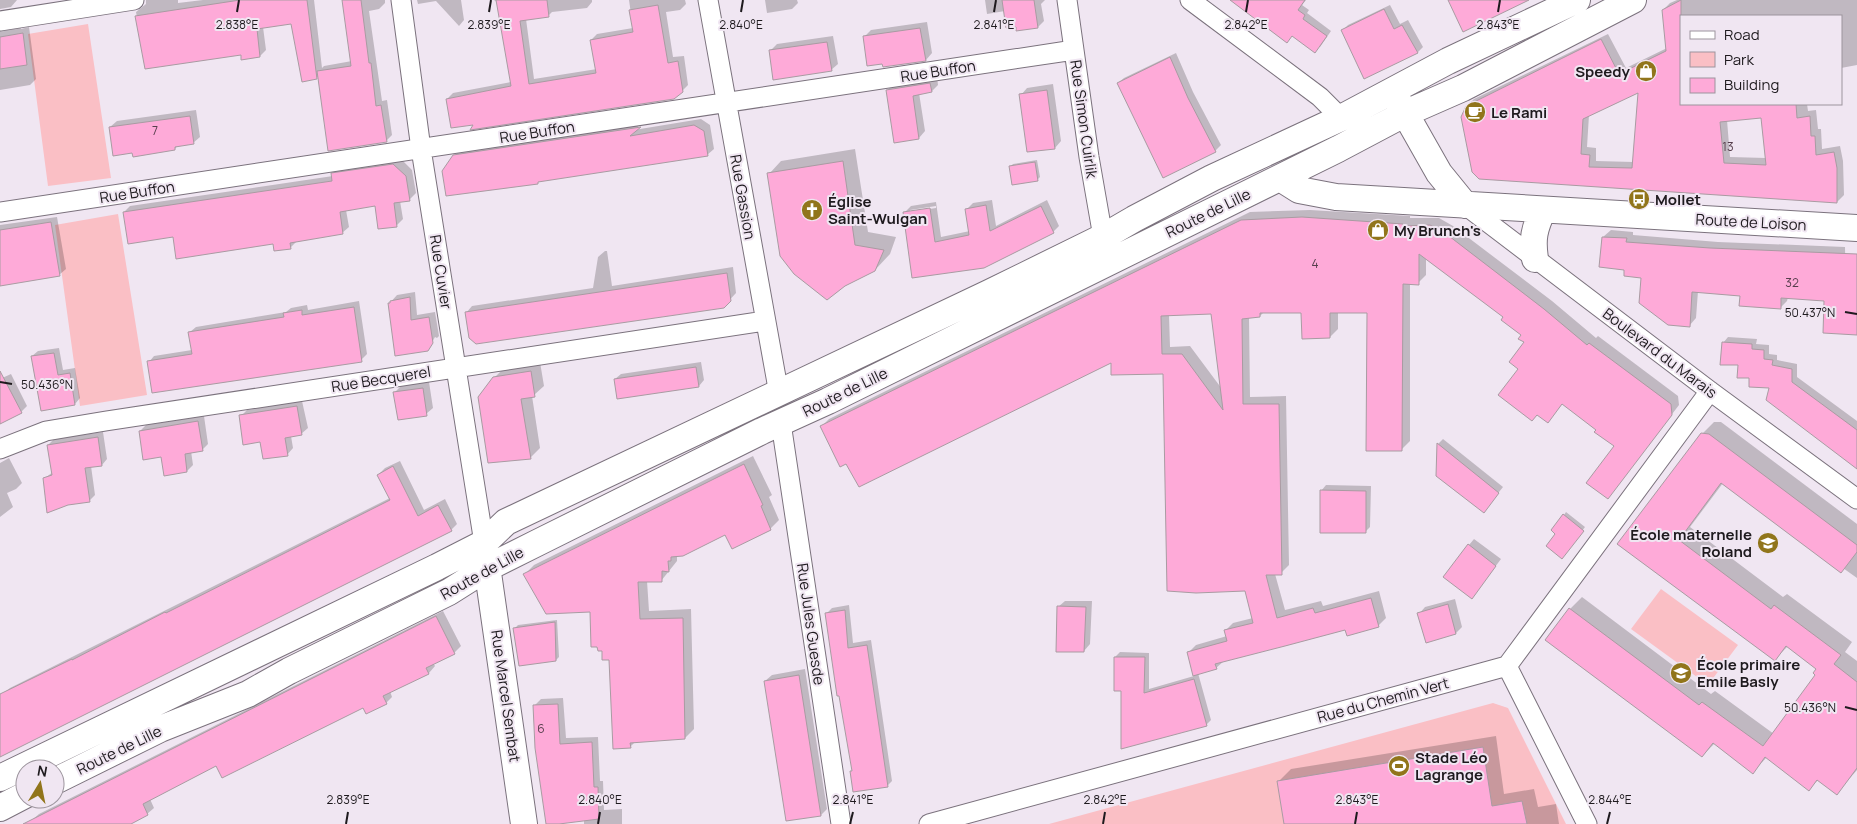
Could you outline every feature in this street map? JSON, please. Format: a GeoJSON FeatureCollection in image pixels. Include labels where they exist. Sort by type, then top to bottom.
{"type":"FeatureCollection","features":[{"type":"Feature","properties":{"kind":"main road","name":"Route de Lille"},"geometry":{"type":"LineString","coordinates":[[0,778],[246,660],[484,542],[506,522],[779,394],[1103,237],[1212,178],[1341,118],[1448,61],[1577,0]]}},
{"type":"Feature","properties":{"kind":"main road","name":"Route de Lille"},"geometry":{"type":"LineString","coordinates":[[65,776],[160,729],[248,694],[289,671],[449,592],[488,568],[762,431],[1280,178],[1406,113],[1463,88],[1633,0]]}},
{"type":"Feature","properties":{"kind":"main road"},"geometry":{"type":"LineString","coordinates":[[1393,91],[1439,173],[1465,205]]}},
{"type":"Feature","properties":{"kind":"main road"},"geometry":{"type":"LineString","coordinates":[[1280,178],[1280,161],[1292,140]]}},
{"type":"Feature","properties":{"kind":"main road","name":"Route de Loison"},"geometry":{"type":"LineString","coordinates":[[1280,178],[1299,190],[1336,196],[1857,228]]}},
{"type":"Feature","properties":{"kind":"main road"},"geometry":{"type":"LineString","coordinates":[[1535,259],[1532,241],[1535,228],[1543,210]]}},
{"type":"Feature","properties":{"kind":"main road","name":"Rue Marcel Sembat"},"geometry":{"type":"LineString","coordinates":[[484,542],[524,824]]}},
{"type":"Feature","properties":{"kind":"main road"},"geometry":{"type":"LineString","coordinates":[[0,808],[15,800]]}},
{"type":"Feature","properties":{"kind":"street"},"geometry":{"type":"LineString","coordinates":[[0,21],[134,0]]}},
{"type":"Feature","properties":{"kind":"street","name":"Rue Cuvier"},"geometry":{"type":"LineString","coordinates":[[402,0],[420,149],[484,542]]}},
{"type":"Feature","properties":{"kind":"street","name":"Rue Gassion"},"geometry":{"type":"LineString","coordinates":[[708,0],[779,394]]}},
{"type":"Feature","properties":{"kind":"street","name":"Rue Simon Cuirlik"},"geometry":{"type":"LineString","coordinates":[[1067,0],[1089,157],[1103,237]]}},
{"type":"Feature","properties":{"kind":"street"},"geometry":{"type":"LineString","coordinates":[[1190,0],[1320,97],[1341,118]]}},
{"type":"Feature","properties":{"kind":"street","name":"Rue Buffon"},"geometry":{"type":"LineString","coordinates":[[0,212],[1074,50]]}},
{"type":"Feature","properties":{"kind":"street","name":"Boulevard du Marais"},"geometry":{"type":"LineString","coordinates":[[1465,205],[1710,391],[1857,499]]}},
{"type":"Feature","properties":{"kind":"street","name":"Rue Becquerel"},"geometry":{"type":"LineString","coordinates":[[0,449],[46,431],[765,321]]}},
{"type":"Feature","properties":{"kind":"street"},"geometry":{"type":"LineString","coordinates":[[1587,824],[1508,666],[1710,391]]}},
{"type":"Feature","properties":{"kind":"street","name":"Rue Jules Guesde"},"geometry":{"type":"LineString","coordinates":[[781,423],[841,824]]}},
{"type":"Feature","properties":{"kind":"street","name":"Rue du Chemin Vert"},"geometry":{"type":"LineString","coordinates":[[929,824],[1508,666]]}},
{"type":"Feature","properties":{"kind":"green space"},"geometry":{"type":"Polygon","coordinates":[[[88,24],[111,178],[48,186],[28,34],[88,24]]]}},
{"type":"Feature","properties":{"kind":"green space"},"geometry":{"type":"Polygon","coordinates":[[[118,214],[147,395],[80,406],[55,225],[118,214]]]}},
{"type":"Feature","properties":{"kind":"green space"},"geometry":{"type":"Polygon","coordinates":[[[1661,589],[1738,645],[1708,685],[1631,629],[1661,589]]]}},
{"type":"Feature","properties":{"kind":"green space","name":"Stade Léo Lagrange"},"geometry":{"type":"Polygon","coordinates":[[[1493,703],[1508,708],[1566,824],[1049,824],[1493,703]]]}},
{"type":"Feature","properties":{"kind":"building"},"geometry":{"type":"Polygon","coordinates":[[[240,0],[307,0],[317,79],[302,82],[291,24],[257,29],[260,57],[241,60],[241,55],[145,69],[135,16],[240,0]]]}},
{"type":"Feature","properties":{"kind":"building"},"geometry":{"type":"Polygon","coordinates":[[[342,0],[361,0],[376,106],[381,105],[387,142],[328,151],[317,71],[351,66],[342,0]]]}},
{"type":"Feature","properties":{"kind":"building"},"geometry":{"type":"Polygon","coordinates":[[[496,0],[547,0],[549,17],[520,21],[529,84],[596,73],[590,40],[633,32],[629,10],[658,5],[668,63],[678,61],[683,92],[674,99],[470,130],[473,125],[451,128],[446,99],[511,86],[496,0]]]}},
{"type":"Feature","properties":{"kind":"building"},"geometry":{"type":"Polygon","coordinates":[[[1002,0],[1034,0],[1038,28],[1016,31],[1016,27],[1006,28],[1002,0]]]}},
{"type":"Feature","properties":{"kind":"building"},"geometry":{"type":"Polygon","coordinates":[[[1230,0],[1305,0],[1298,10],[1305,15],[1303,19],[1327,36],[1315,53],[1292,36],[1287,43],[1230,0]]]}},
{"type":"Feature","properties":{"kind":"building"},"geometry":{"type":"Polygon","coordinates":[[[1448,0],[1529,0],[1463,32],[1448,0]]]}},
{"type":"Feature","properties":{"kind":"building"},"geometry":{"type":"Polygon","coordinates":[[[1681,0],[1680,105],[1796,105],[1797,118],[1810,116],[1811,136],[1815,136],[1816,155],[1834,152],[1837,168],[1837,203],[1479,179],[1472,172],[1461,117],[1466,106],[1601,39],[1619,74],[1666,51],[1662,10],[1681,0]],[[1638,93],[1583,119],[1581,154],[1590,155],[1589,167],[1632,168],[1638,93]],[[1761,118],[1720,122],[1724,163],[1766,165],[1761,118]]]}},
{"type":"Feature","properties":{"kind":"building"},"geometry":{"type":"Polygon","coordinates":[[[1384,9],[1394,29],[1402,25],[1418,53],[1364,79],[1341,30],[1384,9]]]}},
{"type":"Feature","properties":{"kind":"building"},"geometry":{"type":"Polygon","coordinates":[[[920,28],[926,61],[883,67],[882,64],[867,66],[863,36],[920,28]]]}},
{"type":"Feature","properties":{"kind":"building"},"geometry":{"type":"Polygon","coordinates":[[[23,33],[27,65],[0,69],[0,37],[23,33]]]}},
{"type":"Feature","properties":{"kind":"building"},"geometry":{"type":"Polygon","coordinates":[[[827,42],[832,71],[773,80],[769,50],[827,42]]]}},
{"type":"Feature","properties":{"kind":"building"},"geometry":{"type":"Polygon","coordinates":[[[1170,57],[1188,98],[1216,152],[1163,178],[1117,83],[1170,57]]]}},
{"type":"Feature","properties":{"kind":"building"},"geometry":{"type":"Polygon","coordinates":[[[930,83],[932,92],[913,96],[919,139],[894,143],[886,90],[930,83]]]}},
{"type":"Feature","properties":{"kind":"building"},"geometry":{"type":"Polygon","coordinates":[[[1047,90],[1055,149],[1027,152],[1019,94],[1047,90]]]}},
{"type":"Feature","properties":{"kind":"building"},"geometry":{"type":"Polygon","coordinates":[[[190,116],[194,144],[175,147],[175,150],[133,157],[132,153],[113,156],[109,127],[190,116]]]}},
{"type":"Feature","properties":{"kind":"building"},"geometry":{"type":"Polygon","coordinates":[[[694,125],[704,131],[708,156],[538,182],[538,184],[446,196],[442,171],[453,155],[641,127],[630,136],[694,125]]]}},
{"type":"Feature","properties":{"kind":"building","name":"Église Saint-Wulgan"},"geometry":{"type":"Polygon","coordinates":[[[843,161],[855,245],[884,250],[875,271],[845,286],[827,300],[794,274],[780,256],[767,173],[843,161]]]}},
{"type":"Feature","properties":{"kind":"building"},"geometry":{"type":"Polygon","coordinates":[[[1035,162],[1038,181],[1012,185],[1009,166],[1035,162]]]}},
{"type":"Feature","properties":{"kind":"building"},"geometry":{"type":"Polygon","coordinates":[[[393,164],[406,176],[410,201],[394,203],[397,227],[378,229],[375,206],[340,212],[343,234],[290,243],[291,249],[274,251],[273,244],[176,259],[173,237],[128,244],[123,212],[332,181],[331,173],[393,164]]]}},
{"type":"Feature","properties":{"kind":"building"},"geometry":{"type":"Polygon","coordinates":[[[986,205],[990,231],[1041,206],[1054,233],[984,268],[912,278],[903,212],[930,208],[935,242],[969,235],[965,209],[986,205]]]}},
{"type":"Feature","properties":{"kind":"building"},"geometry":{"type":"Polygon","coordinates":[[[1302,217],[1403,224],[1403,226],[1430,225],[1445,233],[1544,309],[1587,345],[1589,343],[1671,404],[1672,415],[1608,499],[1586,483],[1614,446],[1594,432],[1596,430],[1562,404],[1548,423],[1537,415],[1532,421],[1498,395],[1518,369],[1509,362],[1524,342],[1518,339],[1521,335],[1501,320],[1503,317],[1419,254],[1419,285],[1403,284],[1402,451],[1366,451],[1367,313],[1330,313],[1330,338],[1302,339],[1301,313],[1260,313],[1260,317],[1242,319],[1243,404],[1279,404],[1282,575],[1266,575],[1277,618],[1313,608],[1315,613],[1371,598],[1379,627],[1347,636],[1345,630],[1215,664],[1217,669],[1193,676],[1187,652],[1227,641],[1224,630],[1253,623],[1245,591],[1196,593],[1167,591],[1163,374],[1111,375],[1111,363],[859,487],[846,464],[840,467],[820,426],[1241,220],[1302,217]],[[1211,314],[1161,316],[1162,354],[1182,354],[1223,410],[1211,314]]]}},
{"type":"Feature","properties":{"kind":"building"},"geometry":{"type":"Polygon","coordinates":[[[51,222],[60,276],[0,286],[0,230],[51,222]]]}},
{"type":"Feature","properties":{"kind":"building"},"geometry":{"type":"Polygon","coordinates":[[[1602,237],[1627,238],[1626,242],[1710,248],[1857,254],[1857,335],[1823,333],[1824,301],[1781,298],[1781,309],[1739,306],[1740,296],[1692,292],[1690,327],[1668,325],[1639,303],[1641,278],[1624,276],[1624,270],[1599,267],[1602,237]]]}},
{"type":"Feature","properties":{"kind":"building"},"geometry":{"type":"Polygon","coordinates":[[[727,273],[731,301],[724,308],[476,344],[469,338],[465,312],[727,273]]]}},
{"type":"Feature","properties":{"kind":"building"},"geometry":{"type":"Polygon","coordinates":[[[410,297],[411,320],[429,317],[433,343],[428,351],[395,356],[388,303],[410,297]]]}},
{"type":"Feature","properties":{"kind":"building"},"geometry":{"type":"Polygon","coordinates":[[[354,307],[362,362],[152,393],[147,361],[192,354],[188,332],[284,317],[283,313],[302,310],[302,315],[354,307]]]}},
{"type":"Feature","properties":{"kind":"building"},"geometry":{"type":"Polygon","coordinates":[[[1722,342],[1752,344],[1752,349],[1764,350],[1764,359],[1773,360],[1772,365],[1792,369],[1792,382],[1857,430],[1857,469],[1766,400],[1769,388],[1749,387],[1749,378],[1737,378],[1738,365],[1720,365],[1722,342]]]}},
{"type":"Feature","properties":{"kind":"building"},"geometry":{"type":"Polygon","coordinates":[[[54,353],[58,375],[70,373],[75,405],[41,411],[31,356],[54,353]]]}},
{"type":"Feature","properties":{"kind":"building"},"geometry":{"type":"Polygon","coordinates":[[[696,367],[699,387],[617,399],[614,379],[696,367]]]}},
{"type":"Feature","properties":{"kind":"building"},"geometry":{"type":"Polygon","coordinates":[[[0,371],[22,413],[0,424],[0,371]]]}},
{"type":"Feature","properties":{"kind":"building"},"geometry":{"type":"Polygon","coordinates":[[[531,371],[535,397],[521,399],[531,459],[488,463],[478,397],[493,377],[531,371]]]}},
{"type":"Feature","properties":{"kind":"building"},"geometry":{"type":"Polygon","coordinates":[[[423,388],[427,416],[398,420],[393,392],[423,388]]]}},
{"type":"Feature","properties":{"kind":"building"},"geometry":{"type":"Polygon","coordinates":[[[297,406],[302,435],[285,438],[288,456],[263,459],[260,442],[243,445],[239,415],[297,406]]]}},
{"type":"Feature","properties":{"kind":"building"},"geometry":{"type":"Polygon","coordinates":[[[198,421],[203,451],[185,454],[187,472],[164,476],[161,457],[143,460],[139,431],[198,421]]]}},
{"type":"Feature","properties":{"kind":"building"},"geometry":{"type":"Polygon","coordinates":[[[1701,433],[1709,434],[1857,545],[1857,552],[1841,573],[1721,483],[1679,540],[1771,609],[1774,605],[1841,655],[1834,664],[1857,682],[1857,768],[1837,795],[1817,780],[1809,791],[1765,757],[1753,774],[1713,743],[1702,757],[1545,640],[1569,608],[1699,705],[1702,702],[1763,746],[1815,675],[1813,673],[1816,669],[1786,646],[1775,661],[1617,544],[1701,433]]]}},
{"type":"Feature","properties":{"kind":"building"},"geometry":{"type":"Polygon","coordinates":[[[98,437],[102,466],[85,468],[90,502],[68,505],[47,513],[43,478],[52,475],[47,445],[98,437]]]}},
{"type":"Feature","properties":{"kind":"building"},"geometry":{"type":"Polygon","coordinates":[[[1437,443],[1499,493],[1484,513],[1436,476],[1437,443]]]}},
{"type":"Feature","properties":{"kind":"building"},"geometry":{"type":"Polygon","coordinates":[[[744,464],[763,505],[761,506],[771,530],[732,549],[725,535],[683,556],[671,557],[671,561],[668,561],[669,572],[662,571],[662,582],[638,582],[640,619],[683,618],[685,739],[630,743],[631,748],[613,749],[609,660],[602,660],[602,651],[598,651],[597,647],[591,647],[590,612],[546,614],[523,574],[744,464]]]}},
{"type":"Feature","properties":{"kind":"building"},"geometry":{"type":"Polygon","coordinates":[[[393,466],[418,516],[438,505],[452,531],[0,757],[0,694],[72,660],[390,500],[377,475],[393,466]]]}},
{"type":"Feature","properties":{"kind":"building"},"geometry":{"type":"Polygon","coordinates":[[[1320,490],[1366,491],[1366,533],[1320,533],[1320,490]]]}},
{"type":"Feature","properties":{"kind":"building"},"geometry":{"type":"Polygon","coordinates":[[[1563,514],[1584,531],[1562,559],[1546,546],[1555,534],[1551,530],[1563,514]]]}},
{"type":"Feature","properties":{"kind":"building"},"geometry":{"type":"Polygon","coordinates":[[[1468,544],[1496,566],[1472,599],[1443,577],[1468,544]]]}},
{"type":"Feature","properties":{"kind":"building"},"geometry":{"type":"Polygon","coordinates":[[[1448,604],[1456,634],[1426,643],[1417,613],[1448,604]]]}},
{"type":"Feature","properties":{"kind":"building"},"geometry":{"type":"Polygon","coordinates":[[[1057,606],[1086,607],[1084,652],[1056,652],[1057,606]]]}},
{"type":"Feature","properties":{"kind":"building"},"geometry":{"type":"Polygon","coordinates":[[[845,610],[848,648],[867,645],[888,787],[853,792],[850,771],[852,771],[839,696],[837,696],[825,613],[845,610]]]}},
{"type":"Feature","properties":{"kind":"building"},"geometry":{"type":"Polygon","coordinates":[[[436,616],[455,654],[426,668],[429,674],[383,696],[387,704],[366,714],[363,708],[222,778],[216,766],[143,804],[148,815],[131,824],[23,824],[53,809],[65,809],[65,803],[436,616]]]}},
{"type":"Feature","properties":{"kind":"building"},"geometry":{"type":"Polygon","coordinates":[[[555,622],[556,661],[519,666],[513,628],[555,622]]]}},
{"type":"Feature","properties":{"kind":"building"},"geometry":{"type":"Polygon","coordinates":[[[1114,657],[1145,657],[1144,693],[1194,679],[1207,726],[1121,749],[1121,691],[1114,691],[1114,657]]]}},
{"type":"Feature","properties":{"kind":"building"},"geometry":{"type":"Polygon","coordinates":[[[799,675],[821,816],[786,821],[764,681],[799,675]]]}},
{"type":"Feature","properties":{"kind":"building"},"geometry":{"type":"Polygon","coordinates":[[[558,704],[560,744],[592,742],[594,787],[598,787],[599,819],[546,824],[535,748],[533,705],[558,704]]]}},
{"type":"Feature","properties":{"kind":"building"},"geometry":{"type":"Polygon","coordinates":[[[1483,747],[1492,806],[1522,801],[1527,824],[1284,824],[1277,781],[1483,747]]]}},
{"type":"Feature","properties":{"kind":"place","name":"Speedy"},"geometry":{"type":"Point","coordinates":[1646,71]}},
{"type":"Feature","properties":{"kind":"place","name":"Le Rami"},"geometry":{"type":"Point","coordinates":[1475,112]}},
{"type":"Feature","properties":{"kind":"place","name":"Mollet"},"geometry":{"type":"Point","coordinates":[1639,199]}},
{"type":"Feature","properties":{"kind":"place","name":"Église Saint-Wulgan"},"geometry":{"type":"Point","coordinates":[812,210]}},
{"type":"Feature","properties":{"kind":"place","name":"My Brunch's"},"geometry":{"type":"Point","coordinates":[1378,230]}},
{"type":"Feature","properties":{"kind":"place","name":"École maternelle Roland"},"geometry":{"type":"Point","coordinates":[1768,543]}},
{"type":"Feature","properties":{"kind":"place","name":"École primaire Emile Basly"},"geometry":{"type":"Point","coordinates":[1681,673]}},
{"type":"Feature","properties":{"kind":"place","name":"Stade Léo Lagrange"},"geometry":{"type":"Point","coordinates":[1399,766]}}]}
